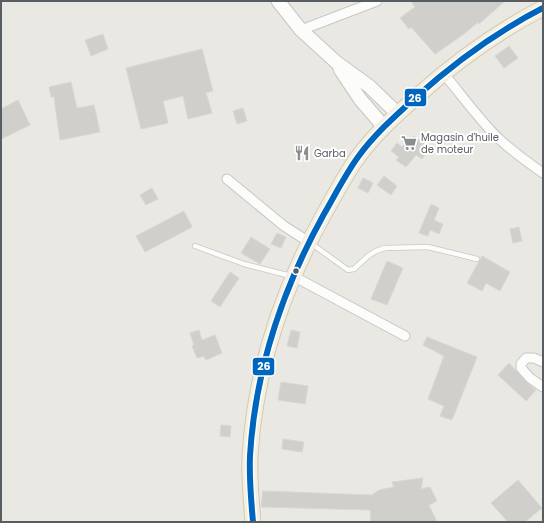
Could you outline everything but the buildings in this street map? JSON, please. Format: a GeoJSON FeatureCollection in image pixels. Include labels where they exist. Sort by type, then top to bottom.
{"type":"FeatureCollection","features":[{"type":"Feature","properties":{"kind":"main road"},"geometry":{"type":"LineString","coordinates":[[278,1],[301,30],[336,62],[369,86],[398,114]]}},
{"type":"Feature","properties":{"kind":"main road"},"geometry":{"type":"LineString","coordinates":[[253,522],[250,457],[254,413],[272,332],[293,276],[309,242],[343,181],[358,157],[384,127],[443,73],[507,28],[543,8]]}},
{"type":"Feature","properties":{"kind":"main road"},"geometry":{"type":"LineString","coordinates":[[336,62],[360,99],[384,127]]}},
{"type":"Feature","properties":{"kind":"street"},"geometry":{"type":"LineString","coordinates":[[301,30],[377,1]]}},
{"type":"Feature","properties":{"kind":"street"},"geometry":{"type":"LineString","coordinates":[[443,73],[474,112],[497,137],[520,157],[543,173]]}},
{"type":"Feature","properties":{"kind":"street"},"geometry":{"type":"LineString","coordinates":[[227,179],[284,226],[309,242]]}},
{"type":"Feature","properties":{"kind":"street"},"geometry":{"type":"LineString","coordinates":[[293,276],[405,336]]}},
{"type":"Feature","properties":{"kind":"street"},"geometry":{"type":"LineString","coordinates":[[543,362],[534,358],[526,358],[521,364],[522,371],[543,387]]}},
{"type":"Feature","properties":{"kind":"lane"},"geometry":{"type":"LineString","coordinates":[[309,242],[348,270],[354,269],[368,256],[385,248],[428,247],[477,259]]}},
{"type":"Feature","properties":{"kind":"lane"},"geometry":{"type":"LineString","coordinates":[[195,246],[244,264],[293,276]]}},
{"type":"Feature","properties":{"kind":"transit line","name":"26"},"geometry":{"type":"LineString","coordinates":[[253,522],[250,456],[253,424],[265,362],[284,301],[296,271],[309,242],[336,192],[364,149],[385,126],[415,98],[476,49],[509,27],[543,8]]}},
{"type":"Feature","properties":{"kind":"place","name":"Magasin d'huile de moteur"},"geometry":{"type":"Point","coordinates":[409,143]}},
{"type":"Feature","properties":{"kind":"place","name":"Garba"},"geometry":{"type":"Point","coordinates":[302,153]}}]}
